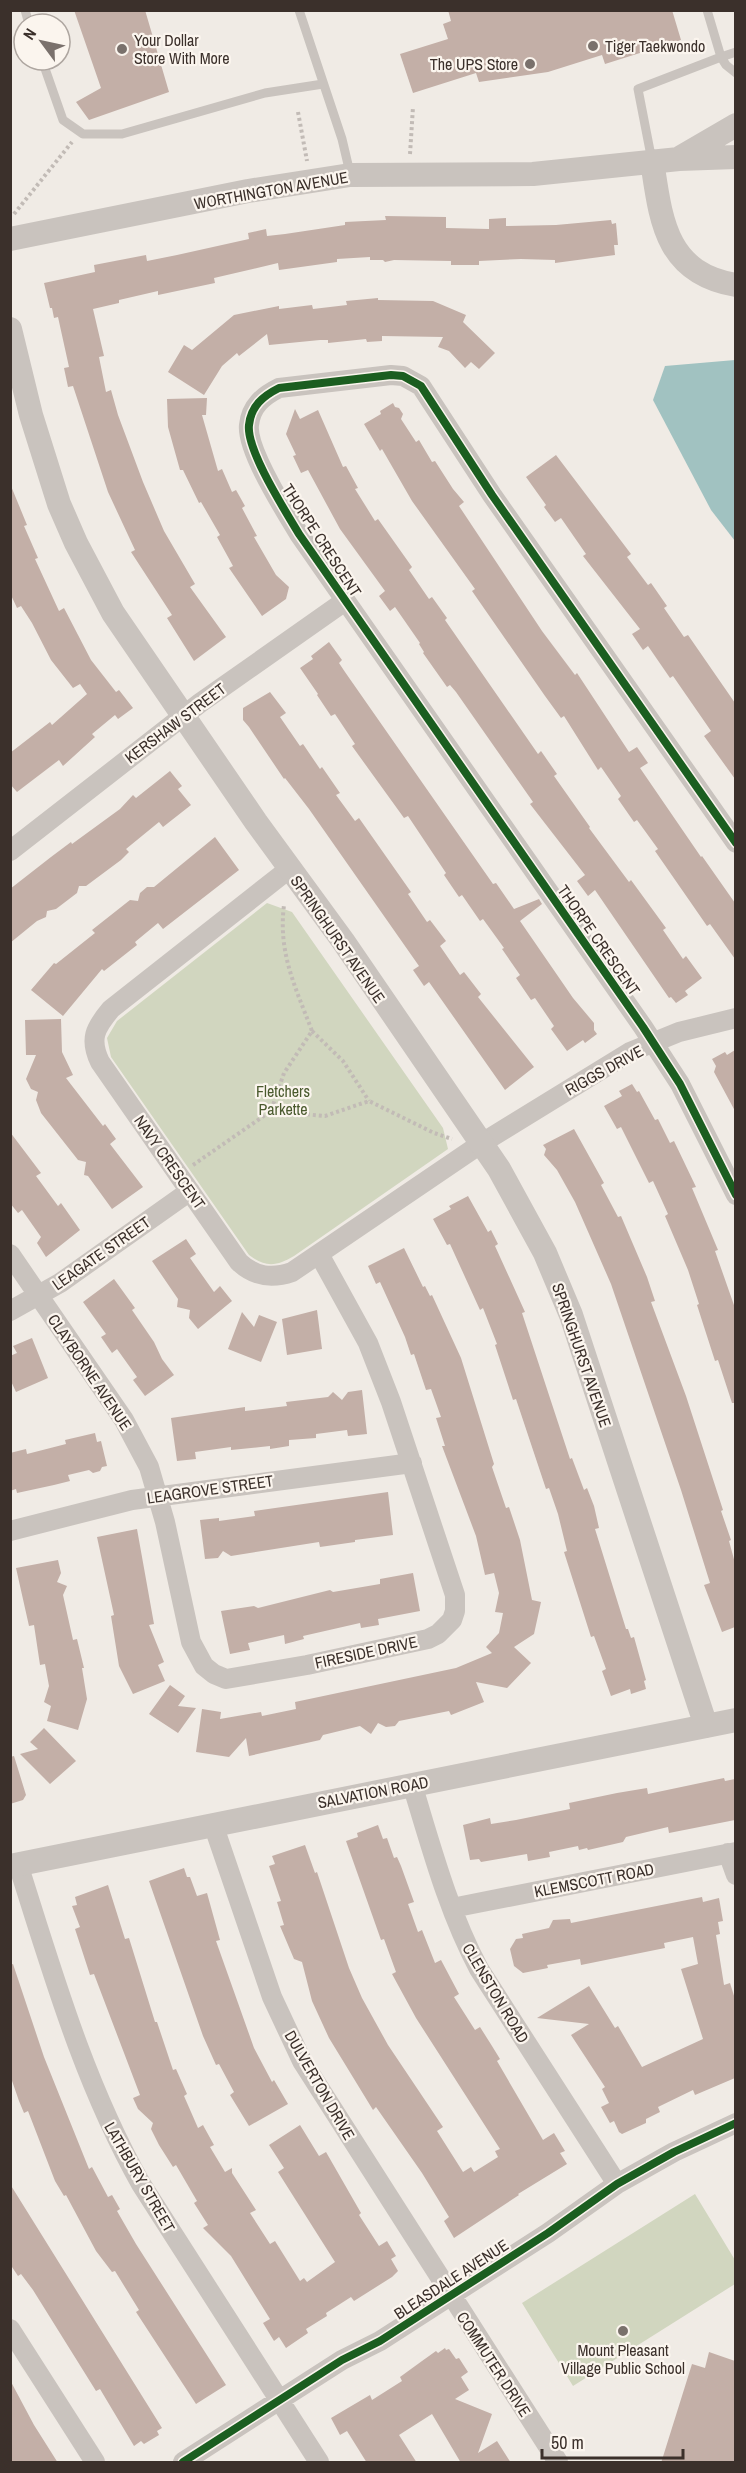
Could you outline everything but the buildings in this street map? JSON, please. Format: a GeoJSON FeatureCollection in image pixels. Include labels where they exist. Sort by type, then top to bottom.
{"type":"FeatureCollection","features":[{"type":"Feature","properties":{"kind":"street","name":"WORTHINGTON AVENUE"},"geometry":{"type":"LineString","coordinates":[[679,159],[735,125]]}},
{"type":"Feature","properties":{"kind":"street","name":"WORTHINGTON AVENUE"},"geometry":{"type":"LineString","coordinates":[[10,239],[248,191],[350,175],[533,174],[652,161],[735,157]]}},
{"type":"Feature","properties":{"kind":"street"},"geometry":{"type":"LineString","coordinates":[[652,161],[667,238],[676,253],[705,276],[722,283],[735,285]]}},
{"type":"Feature","properties":{"kind":"street"},"geometry":{"type":"LineString","coordinates":[[10,329],[45,465],[76,543],[113,613],[289,869]]}},
{"type":"Feature","properties":{"kind":"street","name":"THORPE CRESCENT"},"geometry":{"type":"LineString","coordinates":[[735,843],[492,495],[421,386],[403,376],[391,375],[279,388],[265,395],[257,404],[251,417],[250,439],[270,482],[299,534],[654,1043],[680,1084],[735,1195]]}},
{"type":"Feature","properties":{"kind":"street","name":"KERSHAW STREET"},"geometry":{"type":"LineString","coordinates":[[11,850],[182,716],[345,601]]}},
{"type":"Feature","properties":{"kind":"street","name":"SPRINGHURST AVENUE"},"geometry":{"type":"LineString","coordinates":[[289,869],[343,941],[386,1008],[482,1143],[512,1191],[545,1253],[572,1316],[706,1726]]}},
{"type":"Feature","properties":{"kind":"street","name":"NAVY CRESCENT"},"geometry":{"type":"LineString","coordinates":[[289,869],[111,1010],[99,1023],[94,1039],[95,1052],[100,1062],[239,1263],[252,1272],[279,1276],[292,1272],[482,1143]]}},
{"type":"Feature","properties":{"kind":"street","name":"RIGGS DRIVE"},"geometry":{"type":"LineString","coordinates":[[482,1143],[630,1052],[679,1032],[735,1018]]}},
{"type":"Feature","properties":{"kind":"street","name":"LEAGATE STREET"},"geometry":{"type":"LineString","coordinates":[[10,1311],[60,1283],[190,1191]]}},
{"type":"Feature","properties":{"kind":"street","name":"CLAYBORNE AVENUE"},"geometry":{"type":"LineString","coordinates":[[10,1254],[124,1420],[149,1467],[158,1496]]}},
{"type":"Feature","properties":{"kind":"street","name":"FIRESIDE DRIVE"},"geometry":{"type":"LineString","coordinates":[[158,1496],[191,1642],[204,1666],[214,1674],[226,1679],[428,1639],[446,1627],[455,1611],[455,1595],[412,1463],[368,1343],[319,1254]]}},
{"type":"Feature","properties":{"kind":"street","name":"LEAGROVE STREET"},"geometry":{"type":"LineString","coordinates":[[10,1531],[132,1500],[412,1463]]}},
{"type":"Feature","properties":{"kind":"street","name":"SALVATION ROAD"},"geometry":{"type":"LineString","coordinates":[[14,1865],[735,1720]]}},
{"type":"Feature","properties":{"kind":"street","name":"CLENSTON ROAD"},"geometry":{"type":"LineString","coordinates":[[412,1784],[452,1908],[479,1969],[617,2184]]}},
{"type":"Feature","properties":{"kind":"street","name":"DULVERTON DRIVE"},"geometry":{"type":"LineString","coordinates":[[213,1824],[272,1997],[290,2038],[320,2092],[450,2295]]}},
{"type":"Feature","properties":{"kind":"street"},"geometry":{"type":"LineString","coordinates":[[732,1852],[735,1875]]}},
{"type":"Feature","properties":{"kind":"street","name":"KLEMSCOTT ROAD"},"geometry":{"type":"LineString","coordinates":[[452,1908],[732,1852]]}},
{"type":"Feature","properties":{"kind":"street","name":"LATHBURY STREET"},"geometry":{"type":"LineString","coordinates":[[14,1865],[84,2067],[103,2112],[141,2184],[319,2463]]}},
{"type":"Feature","properties":{"kind":"street","name":"BLEASDALE AVENUE"},"geometry":{"type":"LineString","coordinates":[[183,2463],[342,2360],[380,2341],[548,2233],[617,2184],[674,2152],[735,2123]]}},
{"type":"Feature","properties":{"kind":"street","name":"COMMUTER DRIVE"},"geometry":{"type":"LineString","coordinates":[[450,2295],[558,2463]]}},
{"type":"Feature","properties":{"kind":"street"},"geometry":{"type":"LineString","coordinates":[[10,2329],[95,2463]]}},
{"type":"Feature","properties":{"kind":"lane"},"geometry":{"type":"LineString","coordinates":[[299,10],[342,139],[350,175]]}},
{"type":"Feature","properties":{"kind":"lane"},"geometry":{"type":"LineString","coordinates":[[707,10],[721,57],[735,73]]}},
{"type":"Feature","properties":{"kind":"lane"},"geometry":{"type":"LineString","coordinates":[[652,161],[638,89],[735,52]]}},
{"type":"Feature","properties":{"kind":"lane"},"geometry":{"type":"LineString","coordinates":[[46,72],[63,120],[83,134],[122,134],[265,93],[323,84]]}},
{"type":"Feature","properties":{"kind":"path"},"geometry":{"type":"LineString","coordinates":[[410,156],[413,107]]}},
{"type":"Feature","properties":{"kind":"path"},"geometry":{"type":"LineString","coordinates":[[298,112],[307,161]]}},
{"type":"Feature","properties":{"kind":"path"},"geometry":{"type":"LineString","coordinates":[[14,214],[68,146],[83,134]]}},
{"type":"Feature","properties":{"kind":"path"},"geometry":{"type":"LineString","coordinates":[[284,905],[281,929],[286,960],[312,1031],[344,1060],[369,1101],[434,1133],[452,1139]]}},
{"type":"Feature","properties":{"kind":"path"},"geometry":{"type":"LineString","coordinates":[[190,1167],[271,1111],[284,1072],[312,1031]]}},
{"type":"Feature","properties":{"kind":"path"},"geometry":{"type":"LineString","coordinates":[[271,1111],[325,1116],[369,1101]]}},
{"type":"Feature","properties":{"kind":"green space","name":"Fletchers Parkette"},"geometry":{"type":"Polygon","coordinates":[[[267,903],[292,912],[443,1128],[448,1149],[294,1256],[277,1264],[266,1264],[249,1255],[111,1057],[107,1038],[117,1021],[267,903]]]}},
{"type":"Feature","properties":{"kind":"green space"},"geometry":{"type":"Polygon","coordinates":[[[695,2194],[735,2260],[735,2284],[573,2386],[522,2303],[695,2194]]]}},
{"type":"Feature","properties":{"kind":"water"},"geometry":{"type":"Polygon","coordinates":[[[736,360],[735,541],[711,510],[653,400],[665,366],[736,360]]]}},
{"type":"Feature","properties":{"kind":"cycle path"},"geometry":{"type":"LineString","coordinates":[[736,843],[492,495],[421,386],[403,376],[391,375],[279,388],[259,402],[250,418],[250,436],[260,465],[299,534],[643,1027],[680,1084],[736,1195]]}},
{"type":"Feature","properties":{"kind":"cycle path"},"geometry":{"type":"LineString","coordinates":[[183,2462],[342,2360],[380,2341],[548,2233],[617,2184],[674,2152],[736,2123]]}},
{"type":"Feature","properties":{"kind":"place","name":"Tiger Taekwondo"},"geometry":{"type":"Point","coordinates":[593,46]}},
{"type":"Feature","properties":{"kind":"place","name":"Your Dollar Store With More"},"geometry":{"type":"Point","coordinates":[122,49]}},
{"type":"Feature","properties":{"kind":"place","name":"The UPS Store"},"geometry":{"type":"Point","coordinates":[530,64]}},
{"type":"Feature","properties":{"kind":"place","name":"Mount Pleasant Village Public School"},"geometry":{"type":"Point","coordinates":[623,2331]}}]}
